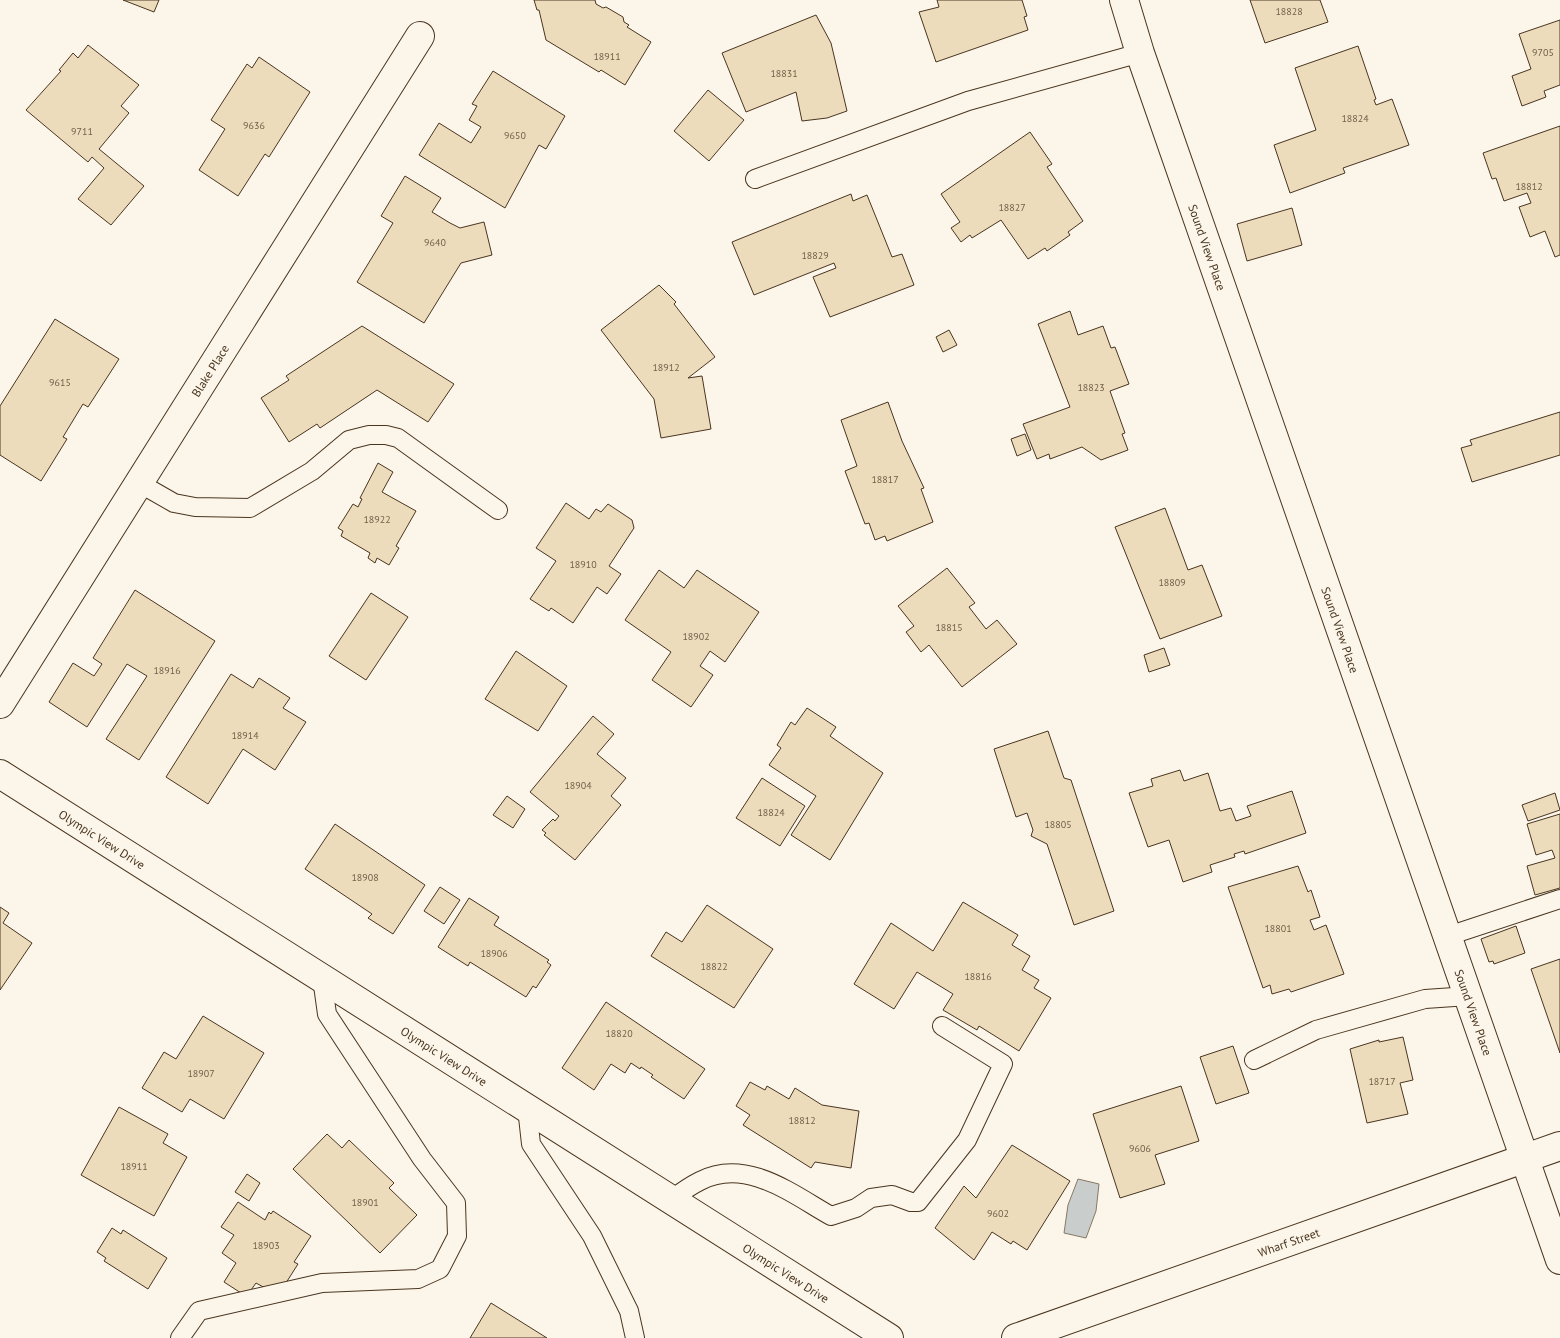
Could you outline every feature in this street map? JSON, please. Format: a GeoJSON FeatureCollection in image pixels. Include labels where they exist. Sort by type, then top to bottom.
{"type":"FeatureCollection","features":[{"type":"Feature","properties":{"kind":"street","name":"Sound View Place"},"geometry":{"type":"LineString","coordinates":[[1124,0],[1140,52],[1560,1260]]}},
{"type":"Feature","properties":{"kind":"street","name":"Blake Place"},"geometry":{"type":"LineString","coordinates":[[0,704],[420,36]]}},
{"type":"Feature","properties":{"kind":"street","name":"Olympic View Drive"},"geometry":{"type":"LineString","coordinates":[[0,774],[889,1338]]}},
{"type":"Feature","properties":{"kind":"street","name":"Wharf Street"},"geometry":{"type":"LineString","coordinates":[[1016,1338],[1560,1146]]}},
{"type":"Feature","properties":{"kind":"lane"},"geometry":{"type":"LineString","coordinates":[[755,179],[968,101],[1140,52]]}},
{"type":"Feature","properties":{"kind":"lane"},"geometry":{"type":"LineString","coordinates":[[139,484],[174,503],[194,507],[250,508],[312,471],[349,440],[369,435],[386,435],[398,438],[498,510]]}},
{"type":"Feature","properties":{"kind":"lane"},"geometry":{"type":"LineString","coordinates":[[1448,936],[1560,900]]}},
{"type":"Feature","properties":{"kind":"lane"},"geometry":{"type":"LineString","coordinates":[[180,1338],[199,1311],[322,1283],[418,1279],[440,1269],[457,1236],[456,1203],[422,1159],[328,1014],[322,978]]}},
{"type":"Feature","properties":{"kind":"lane"},"geometry":{"type":"LineString","coordinates":[[1254,1060],[1316,1030],[1425,999],[1469,996]]}},
{"type":"Feature","properties":{"kind":"lane"},"geometry":{"type":"LineString","coordinates":[[671,1200],[701,1180],[733,1172],[762,1178],[831,1216],[856,1208],[871,1198],[892,1195],[911,1202],[918,1202],[967,1140],[1003,1064],[942,1026]]}},
{"type":"Feature","properties":{"kind":"lane"},"geometry":{"type":"LineString","coordinates":[[527,1108],[530,1144],[592,1236],[629,1311],[635,1338]]}},
{"type":"Feature","properties":{"kind":"shaded area"},"geometry":{"type":"Polygon","coordinates":[[[1078,1179],[1099,1184],[1096,1211],[1086,1238],[1064,1233],[1068,1205],[1078,1179]]]}},
{"type":"Feature","properties":{"kind":"building"},"geometry":{"type":"Polygon","coordinates":[[[123,0],[159,0],[154,12],[123,0]]]}},
{"type":"Feature","properties":{"kind":"building"},"geometry":{"type":"Polygon","coordinates":[[[534,0],[595,0],[596,4],[603,8],[606,7],[623,17],[624,22],[629,25],[627,27],[651,42],[625,85],[601,70],[599,72],[546,40],[539,10],[537,10],[534,0]]]}},
{"type":"Feature","properties":{"kind":"building"},"geometry":{"type":"Polygon","coordinates":[[[937,0],[1022,0],[1027,16],[1024,17],[1028,30],[936,62],[919,12],[939,7],[937,0]]]}},
{"type":"Feature","properties":{"kind":"building"},"geometry":{"type":"Polygon","coordinates":[[[1250,0],[1320,0],[1328,22],[1265,43],[1250,0]]]}},
{"type":"Feature","properties":{"kind":"building"},"geometry":{"type":"Polygon","coordinates":[[[816,15],[831,43],[847,111],[827,118],[802,121],[796,92],[746,112],[722,53],[816,15]]]}},
{"type":"Feature","properties":{"kind":"building"},"geometry":{"type":"Polygon","coordinates":[[[1560,20],[1560,85],[1544,91],[1546,97],[1522,106],[1512,76],[1531,69],[1519,34],[1560,20]]]}},
{"type":"Feature","properties":{"kind":"building"},"geometry":{"type":"Polygon","coordinates":[[[88,45],[139,85],[121,106],[129,113],[99,149],[144,186],[111,225],[78,199],[104,168],[92,157],[88,162],[26,110],[61,71],[59,70],[73,53],[78,58],[88,45]]]}},
{"type":"Feature","properties":{"kind":"building"},"geometry":{"type":"Polygon","coordinates":[[[1358,46],[1376,99],[1374,100],[1376,105],[1392,99],[1409,145],[1343,168],[1345,173],[1290,193],[1274,145],[1316,130],[1295,68],[1358,46]]]}},
{"type":"Feature","properties":{"kind":"building"},"geometry":{"type":"Polygon","coordinates":[[[259,57],[310,92],[269,157],[265,154],[238,196],[199,170],[225,129],[211,120],[247,64],[252,68],[259,57]]]}},
{"type":"Feature","properties":{"kind":"building"},"geometry":{"type":"Polygon","coordinates":[[[493,71],[565,116],[546,149],[539,145],[505,208],[419,155],[439,123],[471,143],[481,127],[469,120],[477,106],[472,104],[493,71]]]}},
{"type":"Feature","properties":{"kind":"building"},"geometry":{"type":"Polygon","coordinates":[[[708,90],[744,120],[709,161],[674,131],[708,90]]]}},
{"type":"Feature","properties":{"kind":"building"},"geometry":{"type":"Polygon","coordinates":[[[1560,126],[1560,255],[1555,257],[1545,231],[1530,237],[1519,207],[1531,203],[1527,193],[1504,201],[1496,178],[1492,179],[1483,153],[1560,126]]]}},
{"type":"Feature","properties":{"kind":"building"},"geometry":{"type":"Polygon","coordinates":[[[1030,132],[1052,164],[1047,167],[1083,221],[1068,232],[1070,235],[1047,251],[1045,248],[1028,259],[1001,220],[972,238],[970,235],[961,242],[951,228],[960,222],[941,194],[1030,132]]]}},
{"type":"Feature","properties":{"kind":"building"},"geometry":{"type":"Polygon","coordinates":[[[405,176],[441,198],[432,212],[450,223],[460,228],[484,222],[492,255],[461,263],[424,323],[357,282],[393,223],[381,216],[405,176]]]}},
{"type":"Feature","properties":{"kind":"building"},"geometry":{"type":"Polygon","coordinates":[[[851,194],[853,201],[867,195],[892,257],[902,254],[914,285],[830,317],[813,277],[836,268],[834,263],[754,295],[732,242],[851,194]]]}},
{"type":"Feature","properties":{"kind":"building"},"geometry":{"type":"Polygon","coordinates":[[[1292,208],[1302,245],[1247,261],[1237,224],[1292,208]]]}},
{"type":"Feature","properties":{"kind":"building"},"geometry":{"type":"Polygon","coordinates":[[[659,285],[676,302],[674,304],[715,357],[688,378],[702,376],[711,429],[661,438],[654,399],[601,330],[659,285]]]}},
{"type":"Feature","properties":{"kind":"building"},"geometry":{"type":"Polygon","coordinates":[[[1070,311],[1078,335],[1103,326],[1111,348],[1115,347],[1129,384],[1110,391],[1125,433],[1122,434],[1128,450],[1101,460],[1082,447],[1050,459],[1049,454],[1037,459],[1023,424],[1070,407],[1038,324],[1070,311]]]}},
{"type":"Feature","properties":{"kind":"building"},"geometry":{"type":"Polygon","coordinates":[[[55,319],[119,359],[88,407],[83,404],[63,437],[67,439],[41,481],[0,455],[0,406],[55,319]]]}},
{"type":"Feature","properties":{"kind":"building"},"geometry":{"type":"Polygon","coordinates":[[[362,326],[454,384],[428,422],[377,390],[320,428],[317,424],[289,442],[261,398],[289,380],[286,376],[362,326]]]}},
{"type":"Feature","properties":{"kind":"building"},"geometry":{"type":"Polygon","coordinates":[[[949,330],[957,345],[943,352],[936,337],[949,330]]]}},
{"type":"Feature","properties":{"kind":"building"},"geometry":{"type":"Polygon","coordinates":[[[888,402],[902,441],[924,488],[921,489],[933,522],[887,541],[885,536],[875,540],[869,523],[865,524],[845,471],[857,466],[841,420],[888,402]]]}},
{"type":"Feature","properties":{"kind":"building"},"geometry":{"type":"Polygon","coordinates":[[[1560,412],[1560,455],[1472,482],[1461,448],[1472,445],[1470,440],[1560,412]]]}},
{"type":"Feature","properties":{"kind":"building"},"geometry":{"type":"Polygon","coordinates":[[[1025,434],[1031,450],[1017,456],[1011,439],[1025,434]]]}},
{"type":"Feature","properties":{"kind":"building"},"geometry":{"type":"Polygon","coordinates":[[[378,463],[393,472],[382,492],[416,511],[396,546],[399,548],[389,565],[377,558],[375,563],[368,558],[370,553],[341,536],[343,531],[338,528],[353,504],[358,507],[362,499],[360,498],[378,463]]]}},
{"type":"Feature","properties":{"kind":"building"},"geometry":{"type":"Polygon","coordinates":[[[566,503],[589,519],[596,509],[601,512],[608,504],[632,520],[634,528],[609,566],[621,574],[607,594],[597,587],[573,623],[551,608],[549,611],[530,599],[556,561],[536,548],[566,503]]]}},
{"type":"Feature","properties":{"kind":"building"},"geometry":{"type":"Polygon","coordinates":[[[1165,508],[1188,570],[1202,565],[1222,616],[1160,639],[1115,527],[1165,508]]]}},
{"type":"Feature","properties":{"kind":"building"},"geometry":{"type":"Polygon","coordinates":[[[947,568],[975,603],[969,607],[986,629],[997,620],[1017,644],[962,687],[929,645],[921,652],[906,632],[914,626],[898,606],[947,568]]]}},
{"type":"Feature","properties":{"kind":"building"},"geometry":{"type":"Polygon","coordinates":[[[659,570],[684,588],[697,570],[759,612],[725,662],[710,651],[700,666],[713,675],[691,707],[652,680],[671,652],[625,620],[659,570]]]}},
{"type":"Feature","properties":{"kind":"building"},"geometry":{"type":"Polygon","coordinates":[[[135,590],[215,641],[139,760],[106,739],[147,676],[127,664],[87,727],[49,702],[73,663],[94,676],[102,664],[93,658],[135,590]]]}},
{"type":"Feature","properties":{"kind":"building"},"geometry":{"type":"Polygon","coordinates":[[[371,593],[408,617],[366,680],[329,656],[371,593]]]}},
{"type":"Feature","properties":{"kind":"building"},"geometry":{"type":"Polygon","coordinates":[[[1164,648],[1170,665],[1149,672],[1144,655],[1164,648]]]}},
{"type":"Feature","properties":{"kind":"building"},"geometry":{"type":"Polygon","coordinates":[[[516,651],[567,686],[538,731],[485,699],[516,651]]]}},
{"type":"Feature","properties":{"kind":"building"},"geometry":{"type":"Polygon","coordinates":[[[231,674],[253,688],[259,678],[290,698],[283,708],[306,722],[275,770],[243,749],[208,804],[166,777],[231,674]]]}},
{"type":"Feature","properties":{"kind":"building"},"geometry":{"type":"Polygon","coordinates":[[[807,708],[836,727],[830,736],[883,773],[830,860],[791,835],[816,796],[769,765],[781,748],[777,745],[791,722],[795,725],[807,708]]]}},
{"type":"Feature","properties":{"kind":"building"},"geometry":{"type":"Polygon","coordinates":[[[593,716],[614,734],[597,754],[626,778],[611,796],[621,805],[575,860],[544,835],[546,833],[542,830],[559,816],[530,792],[593,716]]]}},
{"type":"Feature","properties":{"kind":"building"},"geometry":{"type":"Polygon","coordinates":[[[1048,731],[1064,778],[1071,780],[1114,911],[1074,925],[1047,844],[1031,836],[1033,830],[1027,813],[1016,817],[994,749],[1048,731]]]}},
{"type":"Feature","properties":{"kind":"building"},"geometry":{"type":"Polygon","coordinates":[[[1180,770],[1184,781],[1208,773],[1220,811],[1231,808],[1236,821],[1251,816],[1247,806],[1292,791],[1306,833],[1245,854],[1244,851],[1234,854],[1235,857],[1210,865],[1212,872],[1183,882],[1169,840],[1148,847],[1129,793],[1153,786],[1151,779],[1180,770]]]}},
{"type":"Feature","properties":{"kind":"building"},"geometry":{"type":"Polygon","coordinates":[[[762,778],[805,806],[780,846],[736,818],[762,778]]]}},
{"type":"Feature","properties":{"kind":"building"},"geometry":{"type":"Polygon","coordinates":[[[1555,793],[1560,810],[1528,821],[1522,805],[1555,793]]]}},
{"type":"Feature","properties":{"kind":"building"},"geometry":{"type":"Polygon","coordinates":[[[507,796],[525,809],[513,828],[493,815],[507,796]]]}},
{"type":"Feature","properties":{"kind":"building"},"geometry":{"type":"Polygon","coordinates":[[[1560,814],[1560,888],[1535,895],[1527,866],[1555,858],[1552,850],[1536,855],[1527,824],[1560,814]]]}},
{"type":"Feature","properties":{"kind":"building"},"geometry":{"type":"Polygon","coordinates":[[[335,824],[425,885],[393,934],[368,918],[372,914],[305,869],[335,824]]]}},
{"type":"Feature","properties":{"kind":"building"},"geometry":{"type":"Polygon","coordinates":[[[1298,866],[1308,892],[1311,890],[1320,917],[1310,920],[1314,930],[1326,925],[1344,974],[1291,992],[1289,989],[1272,994],[1270,985],[1263,988],[1228,887],[1298,866]]]}},
{"type":"Feature","properties":{"kind":"building"},"geometry":{"type":"Polygon","coordinates":[[[440,887],[460,900],[444,924],[424,911],[440,887]]]}},
{"type":"Feature","properties":{"kind":"building"},"geometry":{"type":"Polygon","coordinates":[[[469,898],[499,917],[494,925],[549,960],[547,962],[551,965],[536,988],[533,986],[526,997],[470,962],[468,966],[438,947],[469,898]]]}},
{"type":"Feature","properties":{"kind":"building"},"geometry":{"type":"Polygon","coordinates":[[[963,902],[1018,935],[1012,945],[1030,956],[1022,970],[1039,980],[1034,988],[1051,998],[1019,1051],[979,1026],[977,1030],[943,1010],[953,994],[917,972],[894,1009],[854,984],[891,923],[933,951],[963,902]]]}},
{"type":"Feature","properties":{"kind":"building"},"geometry":{"type":"Polygon","coordinates":[[[707,905],[773,949],[734,1008],[651,956],[666,932],[682,942],[707,905]]]}},
{"type":"Feature","properties":{"kind":"building"},"geometry":{"type":"Polygon","coordinates":[[[0,907],[9,913],[3,923],[32,943],[0,990],[0,907]]]}},
{"type":"Feature","properties":{"kind":"building"},"geometry":{"type":"Polygon","coordinates":[[[1516,926],[1525,953],[1494,964],[1493,961],[1489,962],[1481,939],[1516,926]]]}},
{"type":"Feature","properties":{"kind":"building"},"geometry":{"type":"Polygon","coordinates":[[[1560,959],[1560,1053],[1531,969],[1560,959]]]}},
{"type":"Feature","properties":{"kind":"building"},"geometry":{"type":"Polygon","coordinates":[[[606,1002],[705,1069],[684,1099],[651,1077],[653,1075],[631,1063],[625,1073],[611,1064],[594,1090],[562,1068],[606,1002]]]}},
{"type":"Feature","properties":{"kind":"building"},"geometry":{"type":"Polygon","coordinates":[[[203,1016],[264,1053],[224,1119],[190,1099],[182,1112],[142,1088],[164,1052],[176,1059],[203,1016]]]}},
{"type":"Feature","properties":{"kind":"building"},"geometry":{"type":"Polygon","coordinates":[[[1403,1037],[1413,1080],[1400,1083],[1408,1114],[1367,1123],[1350,1049],[1379,1040],[1379,1042],[1403,1037]]]}},
{"type":"Feature","properties":{"kind":"building"},"geometry":{"type":"Polygon","coordinates":[[[1233,1046],[1249,1093],[1216,1104],[1200,1057],[1233,1046]]]}},
{"type":"Feature","properties":{"kind":"building"},"geometry":{"type":"Polygon","coordinates":[[[750,1082],[765,1090],[767,1086],[789,1099],[795,1088],[822,1105],[859,1111],[851,1168],[815,1162],[811,1168],[743,1125],[750,1115],[736,1106],[750,1082]]]}},
{"type":"Feature","properties":{"kind":"building"},"geometry":{"type":"Polygon","coordinates":[[[1181,1086],[1199,1141],[1155,1155],[1165,1184],[1120,1198],[1093,1114],[1181,1086]]]}},
{"type":"Feature","properties":{"kind":"building"},"geometry":{"type":"Polygon","coordinates":[[[119,1107],[168,1134],[163,1143],[187,1157],[154,1216],[81,1175],[119,1107]]]}},
{"type":"Feature","properties":{"kind":"building"},"geometry":{"type":"Polygon","coordinates":[[[327,1134],[342,1148],[349,1140],[394,1183],[389,1188],[417,1215],[380,1253],[293,1169],[327,1134]]]}},
{"type":"Feature","properties":{"kind":"building"},"geometry":{"type":"Polygon","coordinates":[[[1012,1145],[1070,1181],[1027,1250],[1013,1241],[1011,1244],[992,1232],[974,1260],[935,1228],[964,1186],[976,1198],[1012,1145]]]}},
{"type":"Feature","properties":{"kind":"building"},"geometry":{"type":"Polygon","coordinates":[[[247,1174],[260,1183],[249,1201],[235,1192],[247,1174]]]}},
{"type":"Feature","properties":{"kind":"building"},"geometry":{"type":"Polygon","coordinates":[[[238,1202],[265,1220],[269,1212],[271,1214],[273,1211],[311,1236],[294,1262],[298,1264],[284,1286],[267,1289],[256,1283],[249,1293],[241,1293],[224,1282],[236,1263],[222,1253],[234,1235],[221,1227],[238,1202]]]}},
{"type":"Feature","properties":{"kind":"building"},"geometry":{"type":"Polygon","coordinates":[[[112,1228],[121,1234],[123,1230],[167,1258],[148,1289],[104,1261],[106,1258],[97,1252],[112,1228]]]}},
{"type":"Feature","properties":{"kind":"building"},"geometry":{"type":"Polygon","coordinates":[[[491,1303],[547,1338],[470,1338],[491,1303]]]}}]}
